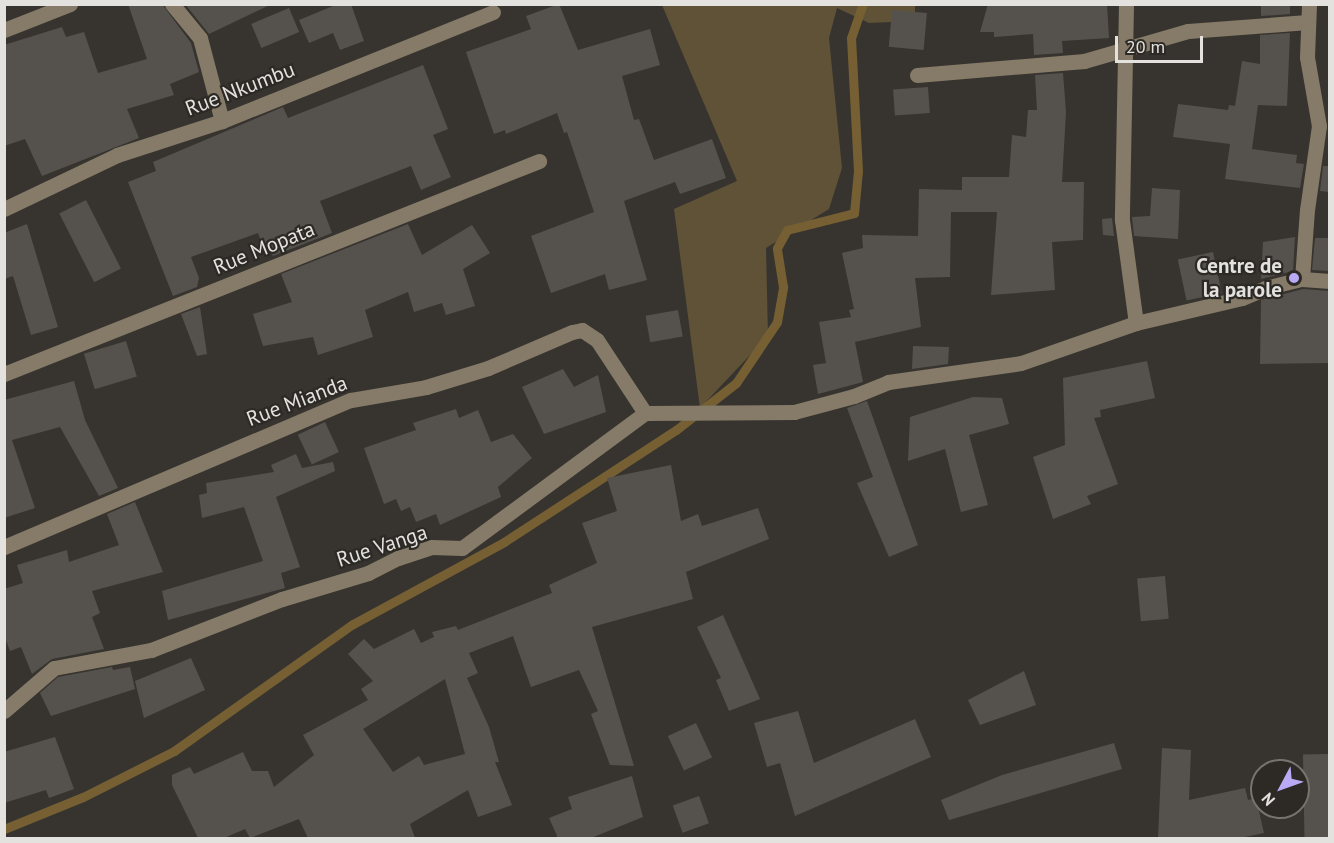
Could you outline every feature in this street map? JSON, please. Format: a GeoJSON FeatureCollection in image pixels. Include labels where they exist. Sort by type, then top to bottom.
{"type":"FeatureCollection","features":[{"type":"Feature","properties":{"kind":"street"},"geometry":{"type":"LineString","coordinates":[[4,30],[70,4]]}},
{"type":"Feature","properties":{"kind":"street"},"geometry":{"type":"LineString","coordinates":[[172,4],[200,38],[222,121]]}},
{"type":"Feature","properties":{"kind":"street"},"geometry":{"type":"LineString","coordinates":[[1126,4],[1127,48],[1122,220],[1136,323]]}},
{"type":"Feature","properties":{"kind":"street"},"geometry":{"type":"LineString","coordinates":[[1302,279],[1307,210],[1319,126],[1307,57],[1309,4]]}},
{"type":"Feature","properties":{"kind":"street","name":"Rue Nkumbu"},"geometry":{"type":"LineString","coordinates":[[4,209],[117,155],[222,121],[493,12]]}},
{"type":"Feature","properties":{"kind":"street"},"geometry":{"type":"LineString","coordinates":[[917,75],[1084,61],[1188,31],[1308,22]]}},
{"type":"Feature","properties":{"kind":"street","name":"Rue Mopata"},"geometry":{"type":"LineString","coordinates":[[4,374],[539,161]]}},
{"type":"Feature","properties":{"kind":"street"},"geometry":{"type":"LineString","coordinates":[[645,413],[794,412],[854,396],[888,382],[1021,363],[1136,323],[1242,298],[1265,288],[1302,279],[1329,281]]}},
{"type":"Feature","properties":{"kind":"street","name":"Rue Mianda"},"geometry":{"type":"LineString","coordinates":[[4,547],[351,400],[426,387],[488,368],[572,332],[582,330],[597,340],[645,413]]}},
{"type":"Feature","properties":{"kind":"street","name":"Rue Vanga"},"geometry":{"type":"LineString","coordinates":[[4,711],[54,668],[151,650],[282,599],[369,573],[409,554],[431,547],[462,548],[645,413]]}},
{"type":"Feature","properties":{"kind":"shaded area"},"geometry":{"type":"Polygon","coordinates":[[[662,5],[915,5],[915,21],[869,23],[837,8],[829,38],[842,168],[829,209],[766,248],[768,336],[700,408],[674,209],[737,181],[662,5]]]}},
{"type":"Feature","properties":{"kind":"building"},"geometry":{"type":"Polygon","coordinates":[[[128,4],[162,4],[191,43],[199,72],[170,84],[174,95],[127,109],[139,138],[42,176],[25,139],[4,146],[4,45],[62,27],[66,37],[84,32],[98,73],[147,59],[128,4]]]}},
{"type":"Feature","properties":{"kind":"building"},"geometry":{"type":"Polygon","coordinates":[[[185,4],[272,4],[209,34],[185,4]]]}},
{"type":"Feature","properties":{"kind":"building"},"geometry":{"type":"Polygon","coordinates":[[[338,4],[351,4],[364,41],[340,50],[333,33],[309,43],[299,20],[338,4]]]}},
{"type":"Feature","properties":{"kind":"building"},"geometry":{"type":"Polygon","coordinates":[[[559,4],[578,50],[650,29],[660,65],[622,76],[634,120],[639,119],[654,160],[712,139],[726,178],[680,194],[675,182],[624,201],[647,280],[609,290],[605,274],[551,293],[531,236],[594,212],[567,132],[564,133],[557,113],[506,134],[505,130],[494,134],[466,52],[531,29],[526,16],[559,4]]]}},
{"type":"Feature","properties":{"kind":"building"},"geometry":{"type":"Polygon","coordinates":[[[988,4],[1107,4],[1109,38],[1062,41],[1063,53],[1034,55],[1033,34],[994,37],[994,32],[980,32],[988,4]]]}},
{"type":"Feature","properties":{"kind":"building"},"geometry":{"type":"Polygon","coordinates":[[[1261,4],[1290,4],[1290,14],[1261,16],[1261,4]]]}},
{"type":"Feature","properties":{"kind":"building"},"geometry":{"type":"Polygon","coordinates":[[[289,8],[299,32],[261,48],[251,24],[289,8]]]}},
{"type":"Feature","properties":{"kind":"building"},"geometry":{"type":"Polygon","coordinates":[[[892,10],[927,13],[924,50],[889,47],[892,10]]]}},
{"type":"Feature","properties":{"kind":"building"},"geometry":{"type":"Polygon","coordinates":[[[1290,33],[1287,106],[1258,105],[1252,149],[1297,155],[1296,163],[1304,164],[1300,188],[1225,179],[1230,144],[1173,137],[1178,104],[1228,110],[1229,105],[1235,106],[1242,61],[1260,64],[1260,35],[1290,33]]]}},
{"type":"Feature","properties":{"kind":"building"},"geometry":{"type":"Polygon","coordinates":[[[423,65],[448,129],[433,135],[451,177],[421,190],[411,166],[320,201],[332,233],[273,256],[271,252],[266,254],[258,233],[191,257],[199,278],[197,287],[173,296],[128,182],[156,171],[153,162],[283,107],[288,118],[423,65]]]}},
{"type":"Feature","properties":{"kind":"building"},"geometry":{"type":"Polygon","coordinates":[[[1063,73],[1066,112],[1062,182],[1084,182],[1083,240],[1052,242],[1055,290],[991,295],[997,212],[951,212],[950,277],[915,278],[921,327],[855,342],[863,382],[818,394],[813,365],[826,363],[819,322],[851,317],[849,310],[854,309],[842,253],[863,248],[862,235],[918,236],[919,189],[962,190],[962,177],[1009,177],[1012,135],[1026,137],[1028,110],[1037,110],[1035,75],[1063,73]]]}},
{"type":"Feature","properties":{"kind":"building"},"geometry":{"type":"Polygon","coordinates":[[[928,87],[930,113],[895,115],[893,89],[928,87]]]}},
{"type":"Feature","properties":{"kind":"building"},"geometry":{"type":"Polygon","coordinates":[[[1323,166],[1329,166],[1329,192],[1320,191],[1323,166]]]}},
{"type":"Feature","properties":{"kind":"building"},"geometry":{"type":"Polygon","coordinates":[[[1152,188],[1180,190],[1178,239],[1134,236],[1132,217],[1150,216],[1152,188]]]}},
{"type":"Feature","properties":{"kind":"building"},"geometry":{"type":"Polygon","coordinates":[[[86,200],[121,269],[94,282],[59,214],[86,200]]]}},
{"type":"Feature","properties":{"kind":"building"},"geometry":{"type":"Polygon","coordinates":[[[1112,218],[1114,236],[1103,235],[1102,219],[1112,218]]]}},
{"type":"Feature","properties":{"kind":"building"},"geometry":{"type":"Polygon","coordinates":[[[27,224],[58,327],[31,335],[13,276],[4,279],[4,233],[27,224]]]}},
{"type":"Feature","properties":{"kind":"building"},"geometry":{"type":"Polygon","coordinates":[[[408,224],[422,255],[472,225],[490,253],[463,269],[475,306],[446,315],[442,303],[414,312],[408,292],[365,310],[373,337],[318,355],[313,337],[263,346],[253,314],[292,302],[281,274],[408,224]]]}},
{"type":"Feature","properties":{"kind":"building"},"geometry":{"type":"Polygon","coordinates":[[[1295,237],[1293,271],[1261,279],[1263,242],[1295,237]]]}},
{"type":"Feature","properties":{"kind":"building"},"geometry":{"type":"Polygon","coordinates":[[[1315,238],[1329,238],[1329,271],[1312,270],[1315,238]]]}},
{"type":"Feature","properties":{"kind":"building"},"geometry":{"type":"Polygon","coordinates":[[[1213,252],[1222,293],[1187,301],[1178,259],[1213,252]]]}},
{"type":"Feature","properties":{"kind":"building"},"geometry":{"type":"Polygon","coordinates":[[[1303,289],[1329,291],[1329,363],[1260,364],[1261,300],[1303,289]]]}},
{"type":"Feature","properties":{"kind":"building"},"geometry":{"type":"Polygon","coordinates":[[[200,307],[207,354],[197,356],[181,314],[200,307]]]}},
{"type":"Feature","properties":{"kind":"building"},"geometry":{"type":"Polygon","coordinates":[[[678,310],[683,337],[650,342],[646,316],[678,310]]]}},
{"type":"Feature","properties":{"kind":"building"},"geometry":{"type":"Polygon","coordinates":[[[126,341],[137,376],[95,389],[84,354],[126,341]]]}},
{"type":"Feature","properties":{"kind":"building"},"geometry":{"type":"Polygon","coordinates":[[[913,346],[949,347],[948,364],[912,369],[913,346]]]}},
{"type":"Feature","properties":{"kind":"building"},"geometry":{"type":"Polygon","coordinates":[[[1147,361],[1155,398],[1100,410],[1101,417],[1094,418],[1118,484],[1087,496],[1091,504],[1053,519],[1033,457],[1065,445],[1063,378],[1147,361]]]}},
{"type":"Feature","properties":{"kind":"building"},"geometry":{"type":"Polygon","coordinates":[[[563,369],[574,387],[598,375],[606,412],[544,434],[522,387],[563,369]]]}},
{"type":"Feature","properties":{"kind":"building"},"geometry":{"type":"Polygon","coordinates":[[[74,381],[85,420],[118,488],[99,496],[60,427],[12,440],[35,508],[4,518],[4,400],[74,381]]]}},
{"type":"Feature","properties":{"kind":"building"},"geometry":{"type":"Polygon","coordinates":[[[973,397],[1002,398],[1009,424],[969,435],[988,505],[961,512],[945,449],[908,461],[910,417],[973,397]]]}},
{"type":"Feature","properties":{"kind":"building"},"geometry":{"type":"Polygon","coordinates":[[[867,401],[918,545],[889,557],[857,483],[873,477],[847,408],[867,401]]]}},
{"type":"Feature","properties":{"kind":"building"},"geometry":{"type":"Polygon","coordinates":[[[456,409],[459,418],[478,410],[491,442],[513,434],[532,458],[498,487],[501,497],[440,525],[436,514],[416,522],[410,507],[401,511],[396,499],[384,504],[364,448],[416,430],[413,423],[456,409]]]}},
{"type":"Feature","properties":{"kind":"building"},"geometry":{"type":"Polygon","coordinates":[[[325,422],[339,452],[312,465],[298,435],[325,422]]]}},
{"type":"Feature","properties":{"kind":"building"},"geometry":{"type":"Polygon","coordinates":[[[296,454],[302,468],[333,462],[335,471],[276,497],[300,567],[281,573],[285,588],[168,620],[162,591],[263,561],[244,507],[202,518],[199,495],[207,493],[206,483],[274,472],[271,465],[296,454]]]}},
{"type":"Feature","properties":{"kind":"building"},"geometry":{"type":"Polygon","coordinates":[[[671,465],[681,521],[698,514],[702,526],[758,508],[769,539],[686,572],[693,599],[592,627],[634,766],[610,765],[591,714],[598,711],[579,670],[531,687],[513,636],[469,653],[478,673],[467,678],[489,727],[499,762],[495,762],[512,805],[478,817],[468,790],[410,824],[415,838],[308,838],[299,819],[250,838],[245,829],[224,838],[198,838],[172,785],[172,775],[190,767],[194,774],[243,752],[252,771],[268,771],[274,787],[314,755],[303,735],[368,700],[361,689],[373,681],[348,654],[364,639],[374,649],[414,629],[421,643],[434,637],[432,632],[456,626],[458,630],[552,593],[549,585],[597,563],[582,523],[617,511],[607,478],[671,465]],[[445,679],[363,729],[393,772],[419,756],[424,765],[465,754],[445,679]]]}},
{"type":"Feature","properties":{"kind":"building"},"geometry":{"type":"Polygon","coordinates":[[[135,502],[163,572],[92,591],[100,613],[92,617],[104,649],[52,659],[32,674],[21,647],[10,651],[4,635],[4,589],[23,583],[17,565],[67,550],[69,562],[119,545],[107,514],[135,502]]]}},
{"type":"Feature","properties":{"kind":"building"},"geometry":{"type":"Polygon","coordinates":[[[1165,576],[1169,619],[1141,621],[1137,578],[1165,576]]]}},
{"type":"Feature","properties":{"kind":"building"},"geometry":{"type":"Polygon","coordinates":[[[723,615],[760,699],[729,711],[716,680],[721,678],[697,627],[723,615]]]}},
{"type":"Feature","properties":{"kind":"building"},"geometry":{"type":"Polygon","coordinates":[[[191,658],[205,690],[144,718],[135,681],[191,658]]]}},
{"type":"Feature","properties":{"kind":"building"},"geometry":{"type":"Polygon","coordinates":[[[112,667],[113,670],[130,667],[135,689],[51,716],[40,693],[58,677],[112,667]]]}},
{"type":"Feature","properties":{"kind":"building"},"geometry":{"type":"Polygon","coordinates":[[[1024,671],[1036,705],[980,725],[968,700],[1024,671]]]}},
{"type":"Feature","properties":{"kind":"building"},"geometry":{"type":"Polygon","coordinates":[[[798,711],[814,763],[915,719],[931,757],[795,816],[780,763],[767,767],[754,723],[798,711]]]}},
{"type":"Feature","properties":{"kind":"building"},"geometry":{"type":"Polygon","coordinates":[[[696,723],[712,757],[684,771],[668,736],[696,723]]]}},
{"type":"Feature","properties":{"kind":"building"},"geometry":{"type":"Polygon","coordinates":[[[55,737],[74,789],[49,798],[46,790],[4,803],[4,752],[55,737]]]}},
{"type":"Feature","properties":{"kind":"building"},"geometry":{"type":"Polygon","coordinates":[[[1114,743],[1122,769],[949,820],[941,800],[1002,775],[1114,743]]]}},
{"type":"Feature","properties":{"kind":"building"},"geometry":{"type":"Polygon","coordinates":[[[1162,748],[1191,750],[1189,800],[1245,788],[1248,800],[1250,800],[1250,819],[1261,819],[1264,833],[1240,838],[1158,838],[1162,748]]]}},
{"type":"Feature","properties":{"kind":"building"},"geometry":{"type":"Polygon","coordinates":[[[1303,754],[1328,754],[1329,838],[1304,838],[1304,819],[1310,819],[1310,759],[1303,759],[1303,754]]]}},
{"type":"Feature","properties":{"kind":"building"},"geometry":{"type":"Polygon","coordinates":[[[632,776],[643,817],[591,838],[558,838],[549,818],[572,809],[568,797],[632,776]]]}},
{"type":"Feature","properties":{"kind":"building"},"geometry":{"type":"Polygon","coordinates":[[[699,796],[709,823],[683,833],[673,806],[699,796]]]}},
{"type":"Feature","properties":{"kind":"waterway"},"geometry":{"type":"LineString","coordinates":[[4,829],[83,797],[174,751],[353,624],[504,542],[676,430],[736,383],[777,322],[783,287],[777,248],[787,230],[854,213],[858,171],[851,38],[863,4]]}},
{"type":"Feature","properties":{"kind":"place","name":"Centre de la parole"},"geometry":{"type":"Point","coordinates":[1294,278]}}]}
